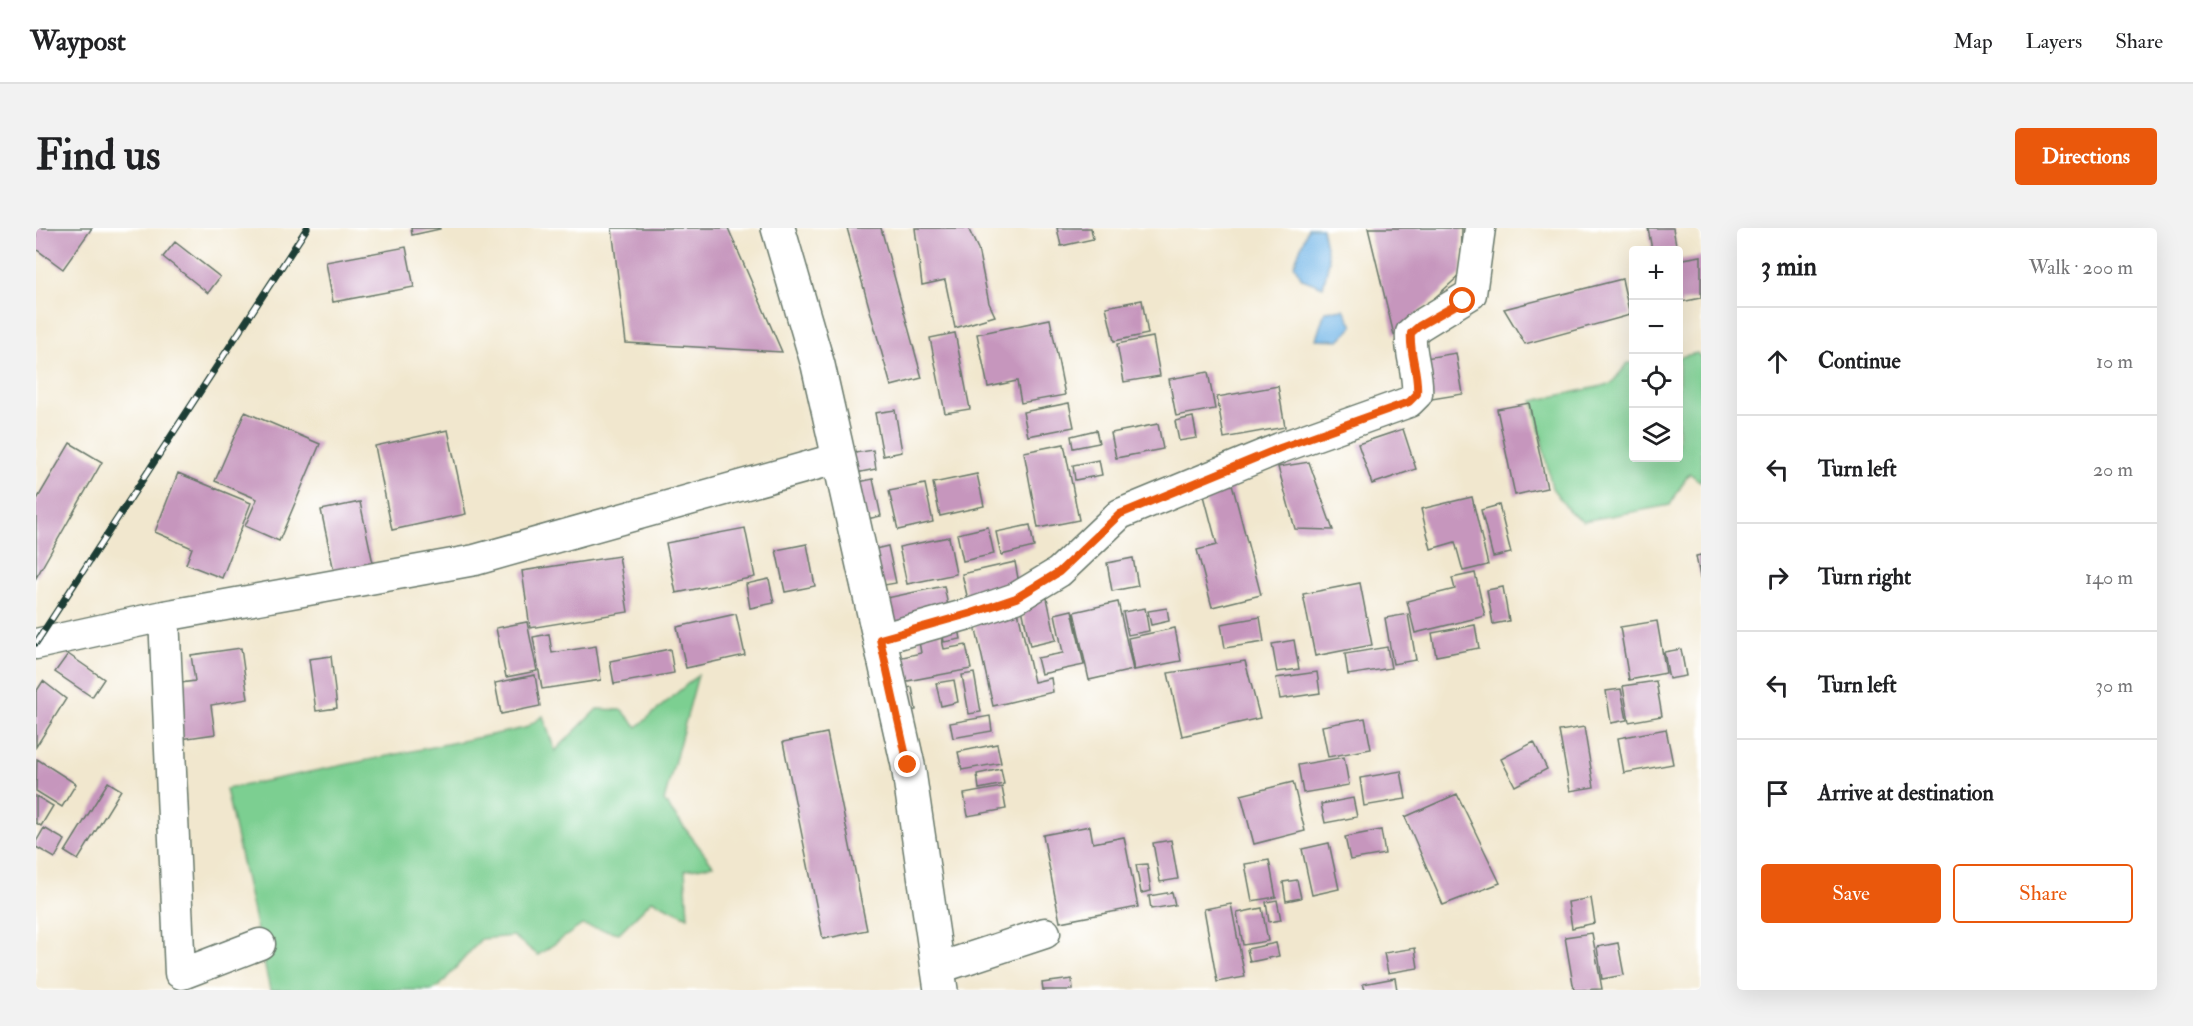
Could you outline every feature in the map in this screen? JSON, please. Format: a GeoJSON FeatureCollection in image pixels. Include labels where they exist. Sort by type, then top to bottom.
{"type":"FeatureCollection","features":[{"type":"Feature","properties":{"kind":"main road"},"geometry":{"type":"LineString","coordinates":[[778,228],[818,365],[908,765],[940,979]]}},
{"type":"Feature","properties":{"kind":"street"},"geometry":{"type":"LineString","coordinates":[[880,639],[1016,598],[1059,572],[1120,514],[1280,448],[1409,402],[1417,394],[1418,382],[1410,344],[1411,333],[1471,294],[1480,228]]}},
{"type":"Feature","properties":{"kind":"street"},"geometry":{"type":"LineString","coordinates":[[36,644],[164,616],[475,560],[839,458]]}},
{"type":"Feature","properties":{"kind":"street"},"geometry":{"type":"LineString","coordinates":[[164,616],[180,973],[260,944]]}},
{"type":"Feature","properties":{"kind":"street"},"geometry":{"type":"LineString","coordinates":[[940,979],[1044,933]]}},
{"type":"Feature","properties":{"kind":"green space"},"geometry":{"type":"Polygon","coordinates":[[[1697,353],[1701,358],[1701,482],[1689,473],[1670,505],[1583,521],[1570,512],[1552,488],[1533,401],[1611,384],[1629,363],[1629,462],[1683,462],[1683,356],[1697,353]]]}},
{"type":"Feature","properties":{"kind":"green space"},"geometry":{"type":"Polygon","coordinates":[[[698,675],[664,801],[713,865],[685,870],[688,917],[652,900],[619,933],[582,925],[538,955],[513,936],[481,939],[439,987],[432,990],[270,990],[226,789],[525,728],[543,716],[555,751],[597,709],[622,710],[637,727],[698,675]]]}},
{"type":"Feature","properties":{"kind":"water"},"geometry":{"type":"Polygon","coordinates":[[[1308,228],[1322,228],[1329,261],[1323,287],[1302,279],[1294,265],[1308,228]]]}},
{"type":"Feature","properties":{"kind":"water"},"geometry":{"type":"Polygon","coordinates":[[[1344,309],[1353,326],[1339,340],[1316,339],[1325,311],[1344,309]]]}},
{"type":"Feature","properties":{"kind":"building"},"geometry":{"type":"Polygon","coordinates":[[[36,228],[92,228],[63,269],[36,249],[36,228]]]}},
{"type":"Feature","properties":{"kind":"building"},"geometry":{"type":"Polygon","coordinates":[[[411,228],[440,228],[440,229],[412,235],[411,228]]]}},
{"type":"Feature","properties":{"kind":"building"},"geometry":{"type":"Polygon","coordinates":[[[612,228],[728,228],[782,352],[626,343],[612,228]]]}},
{"type":"Feature","properties":{"kind":"building"},"geometry":{"type":"Polygon","coordinates":[[[847,228],[881,228],[922,378],[891,386],[847,228]]]}},
{"type":"Feature","properties":{"kind":"building"},"geometry":{"type":"Polygon","coordinates":[[[915,228],[968,228],[978,249],[989,303],[995,316],[955,328],[945,280],[922,285],[915,228]]]}},
{"type":"Feature","properties":{"kind":"building"},"geometry":{"type":"Polygon","coordinates":[[[1057,228],[1091,228],[1093,239],[1061,246],[1057,228]]]}},
{"type":"Feature","properties":{"kind":"building"},"geometry":{"type":"Polygon","coordinates":[[[1368,228],[1462,228],[1461,274],[1394,335],[1368,228]]]}},
{"type":"Feature","properties":{"kind":"building"},"geometry":{"type":"Polygon","coordinates":[[[1648,228],[1673,228],[1676,246],[1651,246],[1648,228]]]}},
{"type":"Feature","properties":{"kind":"building"},"geometry":{"type":"Polygon","coordinates":[[[175,242],[220,277],[208,293],[163,257],[175,242]]]}},
{"type":"Feature","properties":{"kind":"building"},"geometry":{"type":"Polygon","coordinates":[[[406,247],[414,287],[333,302],[326,262],[406,247]]]}},
{"type":"Feature","properties":{"kind":"building"},"geometry":{"type":"Polygon","coordinates":[[[1701,256],[1701,298],[1683,302],[1683,259],[1701,256]]]}},
{"type":"Feature","properties":{"kind":"building"},"geometry":{"type":"Polygon","coordinates":[[[1622,279],[1629,315],[1525,344],[1504,309],[1622,279]]]}},
{"type":"Feature","properties":{"kind":"building"},"geometry":{"type":"Polygon","coordinates":[[[1142,300],[1148,334],[1114,341],[1106,307],[1142,300]]]}},
{"type":"Feature","properties":{"kind":"building"},"geometry":{"type":"Polygon","coordinates":[[[1050,319],[1065,395],[1021,403],[1017,381],[988,387],[977,334],[1050,319]]]}},
{"type":"Feature","properties":{"kind":"building"},"geometry":{"type":"Polygon","coordinates":[[[955,333],[970,409],[945,413],[930,338],[955,333]]]}},
{"type":"Feature","properties":{"kind":"building"},"geometry":{"type":"Polygon","coordinates":[[[1153,337],[1160,376],[1124,382],[1117,344],[1153,337]]]}},
{"type":"Feature","properties":{"kind":"building"},"geometry":{"type":"Polygon","coordinates":[[[1456,353],[1463,394],[1432,399],[1425,358],[1456,353]]]}},
{"type":"Feature","properties":{"kind":"building"},"geometry":{"type":"Polygon","coordinates":[[[1208,372],[1215,409],[1176,416],[1169,379],[1208,372]]]}},
{"type":"Feature","properties":{"kind":"building"},"geometry":{"type":"Polygon","coordinates":[[[1278,386],[1285,427],[1224,438],[1217,397],[1278,386]]]}},
{"type":"Feature","properties":{"kind":"building"},"geometry":{"type":"Polygon","coordinates":[[[1069,403],[1074,427],[1028,436],[1023,412],[1069,403]]]}},
{"type":"Feature","properties":{"kind":"building"},"geometry":{"type":"Polygon","coordinates":[[[1529,403],[1547,488],[1515,495],[1497,409],[1529,403]]]}},
{"type":"Feature","properties":{"kind":"building"},"geometry":{"type":"Polygon","coordinates":[[[895,410],[902,452],[883,456],[875,413],[895,410]]]}},
{"type":"Feature","properties":{"kind":"building"},"geometry":{"type":"Polygon","coordinates":[[[245,412],[320,444],[279,541],[245,526],[257,499],[215,481],[245,412]]]}},
{"type":"Feature","properties":{"kind":"building"},"geometry":{"type":"Polygon","coordinates":[[[1193,417],[1197,438],[1179,441],[1175,421],[1193,417]]]}},
{"type":"Feature","properties":{"kind":"building"},"geometry":{"type":"Polygon","coordinates":[[[1158,424],[1163,449],[1116,458],[1111,433],[1158,424]]]}},
{"type":"Feature","properties":{"kind":"building"},"geometry":{"type":"Polygon","coordinates":[[[1403,429],[1416,469],[1372,484],[1358,444],[1403,429]]]}},
{"type":"Feature","properties":{"kind":"building"},"geometry":{"type":"Polygon","coordinates":[[[448,430],[466,514],[392,530],[375,446],[448,430]]]}},
{"type":"Feature","properties":{"kind":"building"},"geometry":{"type":"Polygon","coordinates":[[[1096,430],[1099,443],[1073,448],[1071,436],[1096,430]]]}},
{"type":"Feature","properties":{"kind":"building"},"geometry":{"type":"Polygon","coordinates":[[[70,443],[102,462],[36,578],[36,501],[70,443]]]}},
{"type":"Feature","properties":{"kind":"building"},"geometry":{"type":"Polygon","coordinates":[[[1064,444],[1079,520],[1038,528],[1024,452],[1064,444]]]}},
{"type":"Feature","properties":{"kind":"building"},"geometry":{"type":"Polygon","coordinates":[[[873,450],[876,469],[851,474],[848,454],[873,450]]]}},
{"type":"Feature","properties":{"kind":"building"},"geometry":{"type":"Polygon","coordinates":[[[1099,460],[1102,475],[1075,480],[1073,465],[1099,460]]]}},
{"type":"Feature","properties":{"kind":"building"},"geometry":{"type":"Polygon","coordinates":[[[1309,462],[1333,530],[1295,529],[1278,467],[1309,462]]]}},
{"type":"Feature","properties":{"kind":"building"},"geometry":{"type":"Polygon","coordinates":[[[178,473],[251,503],[222,578],[186,564],[192,548],[155,532],[178,473]]]}},
{"type":"Feature","properties":{"kind":"building"},"geometry":{"type":"Polygon","coordinates":[[[977,474],[984,506],[940,516],[933,483],[977,474]]]}},
{"type":"Feature","properties":{"kind":"building"},"geometry":{"type":"Polygon","coordinates":[[[873,479],[881,516],[862,520],[854,483],[873,479]]]}},
{"type":"Feature","properties":{"kind":"building"},"geometry":{"type":"Polygon","coordinates":[[[1231,480],[1261,595],[1212,607],[1197,550],[1217,545],[1202,488],[1231,480]]]}},
{"type":"Feature","properties":{"kind":"building"},"geometry":{"type":"Polygon","coordinates":[[[925,484],[933,522],[898,530],[889,491],[925,484]]]}},
{"type":"Feature","properties":{"kind":"building"},"geometry":{"type":"Polygon","coordinates":[[[1472,497],[1488,565],[1463,571],[1455,542],[1431,549],[1421,509],[1472,497]]]}},
{"type":"Feature","properties":{"kind":"building"},"geometry":{"type":"Polygon","coordinates":[[[360,502],[374,568],[335,576],[321,510],[360,502]]]}},
{"type":"Feature","properties":{"kind":"building"},"geometry":{"type":"Polygon","coordinates":[[[1499,505],[1511,553],[1493,557],[1481,510],[1499,505]]]}},
{"type":"Feature","properties":{"kind":"building"},"geometry":{"type":"Polygon","coordinates":[[[1030,525],[1034,547],[1001,555],[996,532],[1030,525]]]}},
{"type":"Feature","properties":{"kind":"building"},"geometry":{"type":"Polygon","coordinates":[[[988,527],[994,554],[963,561],[957,534],[988,527]]]}},
{"type":"Feature","properties":{"kind":"building"},"geometry":{"type":"Polygon","coordinates":[[[745,528],[755,577],[676,593],[666,543],[745,528]]]}},
{"type":"Feature","properties":{"kind":"building"},"geometry":{"type":"Polygon","coordinates":[[[949,537],[956,574],[907,584],[899,547],[949,537]]]}},
{"type":"Feature","properties":{"kind":"building"},"geometry":{"type":"Polygon","coordinates":[[[807,544],[815,586],[785,592],[776,550],[807,544]]]}},
{"type":"Feature","properties":{"kind":"building"},"geometry":{"type":"Polygon","coordinates":[[[888,546],[896,583],[879,586],[871,550],[888,546]]]}},
{"type":"Feature","properties":{"kind":"building"},"geometry":{"type":"Polygon","coordinates":[[[1701,555],[1701,576],[1700,577],[1696,556],[1701,555]]]}},
{"type":"Feature","properties":{"kind":"building"},"geometry":{"type":"Polygon","coordinates":[[[619,556],[628,612],[530,628],[522,571],[619,556]]]}},
{"type":"Feature","properties":{"kind":"building"},"geometry":{"type":"Polygon","coordinates":[[[1133,558],[1138,586],[1112,591],[1107,563],[1133,558]]]}},
{"type":"Feature","properties":{"kind":"building"},"geometry":{"type":"Polygon","coordinates":[[[1015,562],[1020,589],[968,600],[962,574],[1015,562]]]}},
{"type":"Feature","properties":{"kind":"building"},"geometry":{"type":"Polygon","coordinates":[[[1475,573],[1485,616],[1415,633],[1407,601],[1455,589],[1452,578],[1475,573]]]}},
{"type":"Feature","properties":{"kind":"building"},"geometry":{"type":"Polygon","coordinates":[[[769,579],[774,603],[750,608],[746,584],[769,579]]]}},
{"type":"Feature","properties":{"kind":"building"},"geometry":{"type":"Polygon","coordinates":[[[1360,583],[1372,645],[1315,656],[1303,594],[1360,583]]]}},
{"type":"Feature","properties":{"kind":"building"},"geometry":{"type":"Polygon","coordinates":[[[944,586],[950,616],[888,630],[882,599],[944,586]]]}},
{"type":"Feature","properties":{"kind":"building"},"geometry":{"type":"Polygon","coordinates":[[[1503,587],[1509,621],[1493,624],[1487,590],[1503,587]]]}},
{"type":"Feature","properties":{"kind":"building"},"geometry":{"type":"Polygon","coordinates":[[[1047,598],[1056,640],[1030,646],[1021,604],[1047,598]]]}},
{"type":"Feature","properties":{"kind":"building"},"geometry":{"type":"Polygon","coordinates":[[[1118,602],[1133,670],[1089,680],[1074,612],[1118,602]]]}},
{"type":"Feature","properties":{"kind":"building"},"geometry":{"type":"Polygon","coordinates":[[[1145,608],[1149,631],[1128,635],[1123,612],[1145,608]]]}},
{"type":"Feature","properties":{"kind":"building"},"geometry":{"type":"Polygon","coordinates":[[[1167,608],[1169,621],[1151,625],[1148,611],[1167,608]]]}},
{"type":"Feature","properties":{"kind":"building"},"geometry":{"type":"Polygon","coordinates":[[[1072,610],[1084,665],[1041,674],[1037,658],[1063,653],[1055,614],[1072,610]]]}},
{"type":"Feature","properties":{"kind":"building"},"geometry":{"type":"Polygon","coordinates":[[[1018,611],[1034,682],[1051,678],[1053,692],[993,706],[974,621],[1018,611]]]}},
{"type":"Feature","properties":{"kind":"building"},"geometry":{"type":"Polygon","coordinates":[[[736,614],[745,655],[686,668],[677,627],[736,614]]]}},
{"type":"Feature","properties":{"kind":"building"},"geometry":{"type":"Polygon","coordinates":[[[1408,614],[1416,660],[1393,664],[1385,618],[1408,614]]]}},
{"type":"Feature","properties":{"kind":"building"},"geometry":{"type":"Polygon","coordinates":[[[1260,617],[1264,642],[1225,648],[1221,624],[1260,617]]]}},
{"type":"Feature","properties":{"kind":"building"},"geometry":{"type":"Polygon","coordinates":[[[1657,621],[1666,673],[1629,680],[1620,627],[1657,621]]]}},
{"type":"Feature","properties":{"kind":"building"},"geometry":{"type":"Polygon","coordinates":[[[527,622],[537,671],[506,677],[496,628],[527,622]]]}},
{"type":"Feature","properties":{"kind":"building"},"geometry":{"type":"Polygon","coordinates":[[[958,624],[961,639],[944,642],[942,628],[958,624]]]}},
{"type":"Feature","properties":{"kind":"building"},"geometry":{"type":"Polygon","coordinates":[[[1475,625],[1479,648],[1436,656],[1432,633],[1475,625]]]}},
{"type":"Feature","properties":{"kind":"building"},"geometry":{"type":"Polygon","coordinates":[[[1175,628],[1181,661],[1134,670],[1128,638],[1175,628]]]}},
{"type":"Feature","properties":{"kind":"building"},"geometry":{"type":"Polygon","coordinates":[[[940,631],[944,649],[966,645],[971,669],[902,682],[898,658],[921,653],[918,636],[940,631]]]}},
{"type":"Feature","properties":{"kind":"building"},"geometry":{"type":"Polygon","coordinates":[[[549,634],[552,653],[596,646],[601,680],[542,689],[533,637],[549,634]]]}},
{"type":"Feature","properties":{"kind":"building"},"geometry":{"type":"Polygon","coordinates":[[[1294,640],[1299,669],[1277,672],[1272,644],[1294,640]]]}},
{"type":"Feature","properties":{"kind":"building"},"geometry":{"type":"Polygon","coordinates":[[[1387,647],[1391,668],[1348,675],[1345,654],[1387,647]]]}},
{"type":"Feature","properties":{"kind":"building"},"geometry":{"type":"Polygon","coordinates":[[[241,648],[248,699],[211,705],[215,734],[181,739],[173,684],[195,681],[191,655],[241,648]]]}},
{"type":"Feature","properties":{"kind":"building"},"geometry":{"type":"Polygon","coordinates":[[[670,649],[674,673],[614,684],[610,661],[670,649]]]}},
{"type":"Feature","properties":{"kind":"building"},"geometry":{"type":"Polygon","coordinates":[[[1681,649],[1686,676],[1669,679],[1664,652],[1681,649]]]}},
{"type":"Feature","properties":{"kind":"building"},"geometry":{"type":"Polygon","coordinates":[[[68,654],[104,679],[92,697],[55,672],[68,654]]]}},
{"type":"Feature","properties":{"kind":"building"},"geometry":{"type":"Polygon","coordinates":[[[331,656],[337,708],[316,711],[309,659],[331,656]]]}},
{"type":"Feature","properties":{"kind":"building"},"geometry":{"type":"Polygon","coordinates":[[[1245,661],[1260,718],[1182,736],[1168,673],[1245,661]]]}},
{"type":"Feature","properties":{"kind":"building"},"geometry":{"type":"Polygon","coordinates":[[[1317,672],[1320,693],[1280,699],[1276,678],[1317,672]]]}},
{"type":"Feature","properties":{"kind":"building"},"geometry":{"type":"Polygon","coordinates":[[[974,673],[981,712],[969,714],[962,675],[974,673]]]}},
{"type":"Feature","properties":{"kind":"building"},"geometry":{"type":"Polygon","coordinates":[[[535,675],[540,706],[501,714],[495,683],[535,675]]]}},
{"type":"Feature","properties":{"kind":"building"},"geometry":{"type":"Polygon","coordinates":[[[954,680],[958,702],[941,706],[936,683],[954,680]]]}},
{"type":"Feature","properties":{"kind":"building"},"geometry":{"type":"Polygon","coordinates":[[[43,681],[66,699],[36,747],[36,692],[43,681]]]}},
{"type":"Feature","properties":{"kind":"building"},"geometry":{"type":"Polygon","coordinates":[[[1656,681],[1662,716],[1629,722],[1623,686],[1656,681]]]}},
{"type":"Feature","properties":{"kind":"building"},"geometry":{"type":"Polygon","coordinates":[[[912,687],[916,710],[899,713],[894,690],[912,687]]]}},
{"type":"Feature","properties":{"kind":"building"},"geometry":{"type":"Polygon","coordinates":[[[1621,689],[1627,720],[1611,723],[1606,691],[1621,689]]]}},
{"type":"Feature","properties":{"kind":"building"},"geometry":{"type":"Polygon","coordinates":[[[990,716],[992,731],[953,738],[950,723],[990,716]]]}},
{"type":"Feature","properties":{"kind":"building"},"geometry":{"type":"Polygon","coordinates":[[[1365,718],[1371,749],[1328,757],[1322,726],[1365,718]]]}},
{"type":"Feature","properties":{"kind":"building"},"geometry":{"type":"Polygon","coordinates":[[[1584,727],[1594,787],[1570,791],[1559,731],[1584,727]]]}},
{"type":"Feature","properties":{"kind":"building"},"geometry":{"type":"Polygon","coordinates":[[[1666,729],[1673,764],[1624,773],[1618,738],[1666,729]]]}},
{"type":"Feature","properties":{"kind":"building"},"geometry":{"type":"Polygon","coordinates":[[[827,733],[867,930],[823,939],[783,742],[827,733]]]}},
{"type":"Feature","properties":{"kind":"building"},"geometry":{"type":"Polygon","coordinates":[[[1534,742],[1547,769],[1515,786],[1501,759],[1534,742]]]}},
{"type":"Feature","properties":{"kind":"building"},"geometry":{"type":"Polygon","coordinates":[[[997,744],[1001,763],[962,770],[958,752],[997,744]]]}},
{"type":"Feature","properties":{"kind":"building"},"geometry":{"type":"Polygon","coordinates":[[[1344,757],[1349,785],[1303,793],[1298,765],[1344,757]]]}},
{"type":"Feature","properties":{"kind":"building"},"geometry":{"type":"Polygon","coordinates":[[[37,759],[76,784],[62,807],[36,791],[37,759]]]}},
{"type":"Feature","properties":{"kind":"building"},"geometry":{"type":"Polygon","coordinates":[[[1001,769],[1004,784],[979,789],[977,774],[1001,769]]]}},
{"type":"Feature","properties":{"kind":"building"},"geometry":{"type":"Polygon","coordinates":[[[1401,771],[1406,799],[1364,806],[1360,778],[1401,771]]]}},
{"type":"Feature","properties":{"kind":"building"},"geometry":{"type":"Polygon","coordinates":[[[108,782],[121,790],[78,860],[65,852],[108,782]]]}},
{"type":"Feature","properties":{"kind":"building"},"geometry":{"type":"Polygon","coordinates":[[[1293,782],[1305,831],[1254,844],[1241,795],[1293,782]]]}},
{"type":"Feature","properties":{"kind":"building"},"geometry":{"type":"Polygon","coordinates":[[[1002,787],[1006,809],[968,816],[964,794],[1002,787]]]}},
{"type":"Feature","properties":{"kind":"building"},"geometry":{"type":"Polygon","coordinates":[[[1457,794],[1500,883],[1443,905],[1405,817],[1457,794]]]}},
{"type":"Feature","properties":{"kind":"building"},"geometry":{"type":"Polygon","coordinates":[[[36,796],[53,806],[41,826],[36,823],[36,796]]]}},
{"type":"Feature","properties":{"kind":"building"},"geometry":{"type":"Polygon","coordinates":[[[1353,798],[1357,817],[1325,823],[1321,804],[1353,798]]]}},
{"type":"Feature","properties":{"kind":"building"},"geometry":{"type":"Polygon","coordinates":[[[1090,826],[1093,843],[1124,837],[1138,907],[1060,922],[1043,835],[1090,826]]]}},
{"type":"Feature","properties":{"kind":"building"},"geometry":{"type":"Polygon","coordinates":[[[44,828],[65,840],[55,858],[36,847],[36,842],[44,828]]]}},
{"type":"Feature","properties":{"kind":"building"},"geometry":{"type":"Polygon","coordinates":[[[1381,830],[1385,854],[1350,860],[1345,837],[1381,830]]]}},
{"type":"Feature","properties":{"kind":"building"},"geometry":{"type":"Polygon","coordinates":[[[1171,840],[1178,879],[1160,882],[1153,843],[1171,840]]]}},
{"type":"Feature","properties":{"kind":"building"},"geometry":{"type":"Polygon","coordinates":[[[1329,843],[1339,889],[1312,895],[1302,849],[1329,843]]]}},
{"type":"Feature","properties":{"kind":"building"},"geometry":{"type":"Polygon","coordinates":[[[1269,860],[1276,897],[1252,901],[1245,864],[1269,860]]]}},
{"type":"Feature","properties":{"kind":"building"},"geometry":{"type":"Polygon","coordinates":[[[1147,864],[1151,891],[1141,893],[1136,865],[1147,864]]]}},
{"type":"Feature","properties":{"kind":"building"},"geometry":{"type":"Polygon","coordinates":[[[1297,880],[1301,898],[1286,901],[1283,882],[1297,880]]]}},
{"type":"Feature","properties":{"kind":"building"},"geometry":{"type":"Polygon","coordinates":[[[1172,892],[1175,905],[1151,909],[1149,896],[1172,892]]]}},
{"type":"Feature","properties":{"kind":"building"},"geometry":{"type":"Polygon","coordinates":[[[1591,898],[1595,923],[1572,928],[1568,902],[1591,898]]]}},
{"type":"Feature","properties":{"kind":"building"},"geometry":{"type":"Polygon","coordinates":[[[1277,900],[1281,920],[1269,922],[1266,902],[1277,900]]]}},
{"type":"Feature","properties":{"kind":"building"},"geometry":{"type":"Polygon","coordinates":[[[1231,904],[1245,977],[1217,982],[1204,909],[1231,904]]]}},
{"type":"Feature","properties":{"kind":"building"},"geometry":{"type":"Polygon","coordinates":[[[1262,908],[1268,941],[1243,945],[1237,913],[1262,908]]]}},
{"type":"Feature","properties":{"kind":"building"},"geometry":{"type":"Polygon","coordinates":[[[1592,933],[1602,989],[1574,990],[1565,937],[1592,933]]]}},
{"type":"Feature","properties":{"kind":"building"},"geometry":{"type":"Polygon","coordinates":[[[1276,943],[1279,956],[1250,962],[1247,949],[1276,943]]]}},
{"type":"Feature","properties":{"kind":"building"},"geometry":{"type":"Polygon","coordinates":[[[1618,943],[1624,975],[1602,979],[1597,947],[1618,943]]]}},
{"type":"Feature","properties":{"kind":"building"},"geometry":{"type":"Polygon","coordinates":[[[1415,948],[1418,968],[1388,973],[1384,953],[1415,948]]]}},
{"type":"Feature","properties":{"kind":"building"},"geometry":{"type":"Polygon","coordinates":[[[1395,978],[1397,990],[1365,990],[1363,984],[1395,978]]]}},
{"type":"Feature","properties":{"kind":"building"},"geometry":{"type":"Polygon","coordinates":[[[1072,979],[1073,990],[1043,990],[1042,983],[1072,979]]]}},
{"type":"Feature","properties":{"kind":"railway"},"geometry":{"type":"LineString","coordinates":[[36,643],[307,228]]}},
{"type":"Feature","properties":{"kind":"route"},"geometry":{"type":"LineString","coordinates":[[908,765],[880,639],[1016,598],[1059,572],[1120,514],[1130,509],[1280,448],[1409,402],[1417,394],[1418,382],[1410,344],[1411,333],[1463,301]]}}]}
